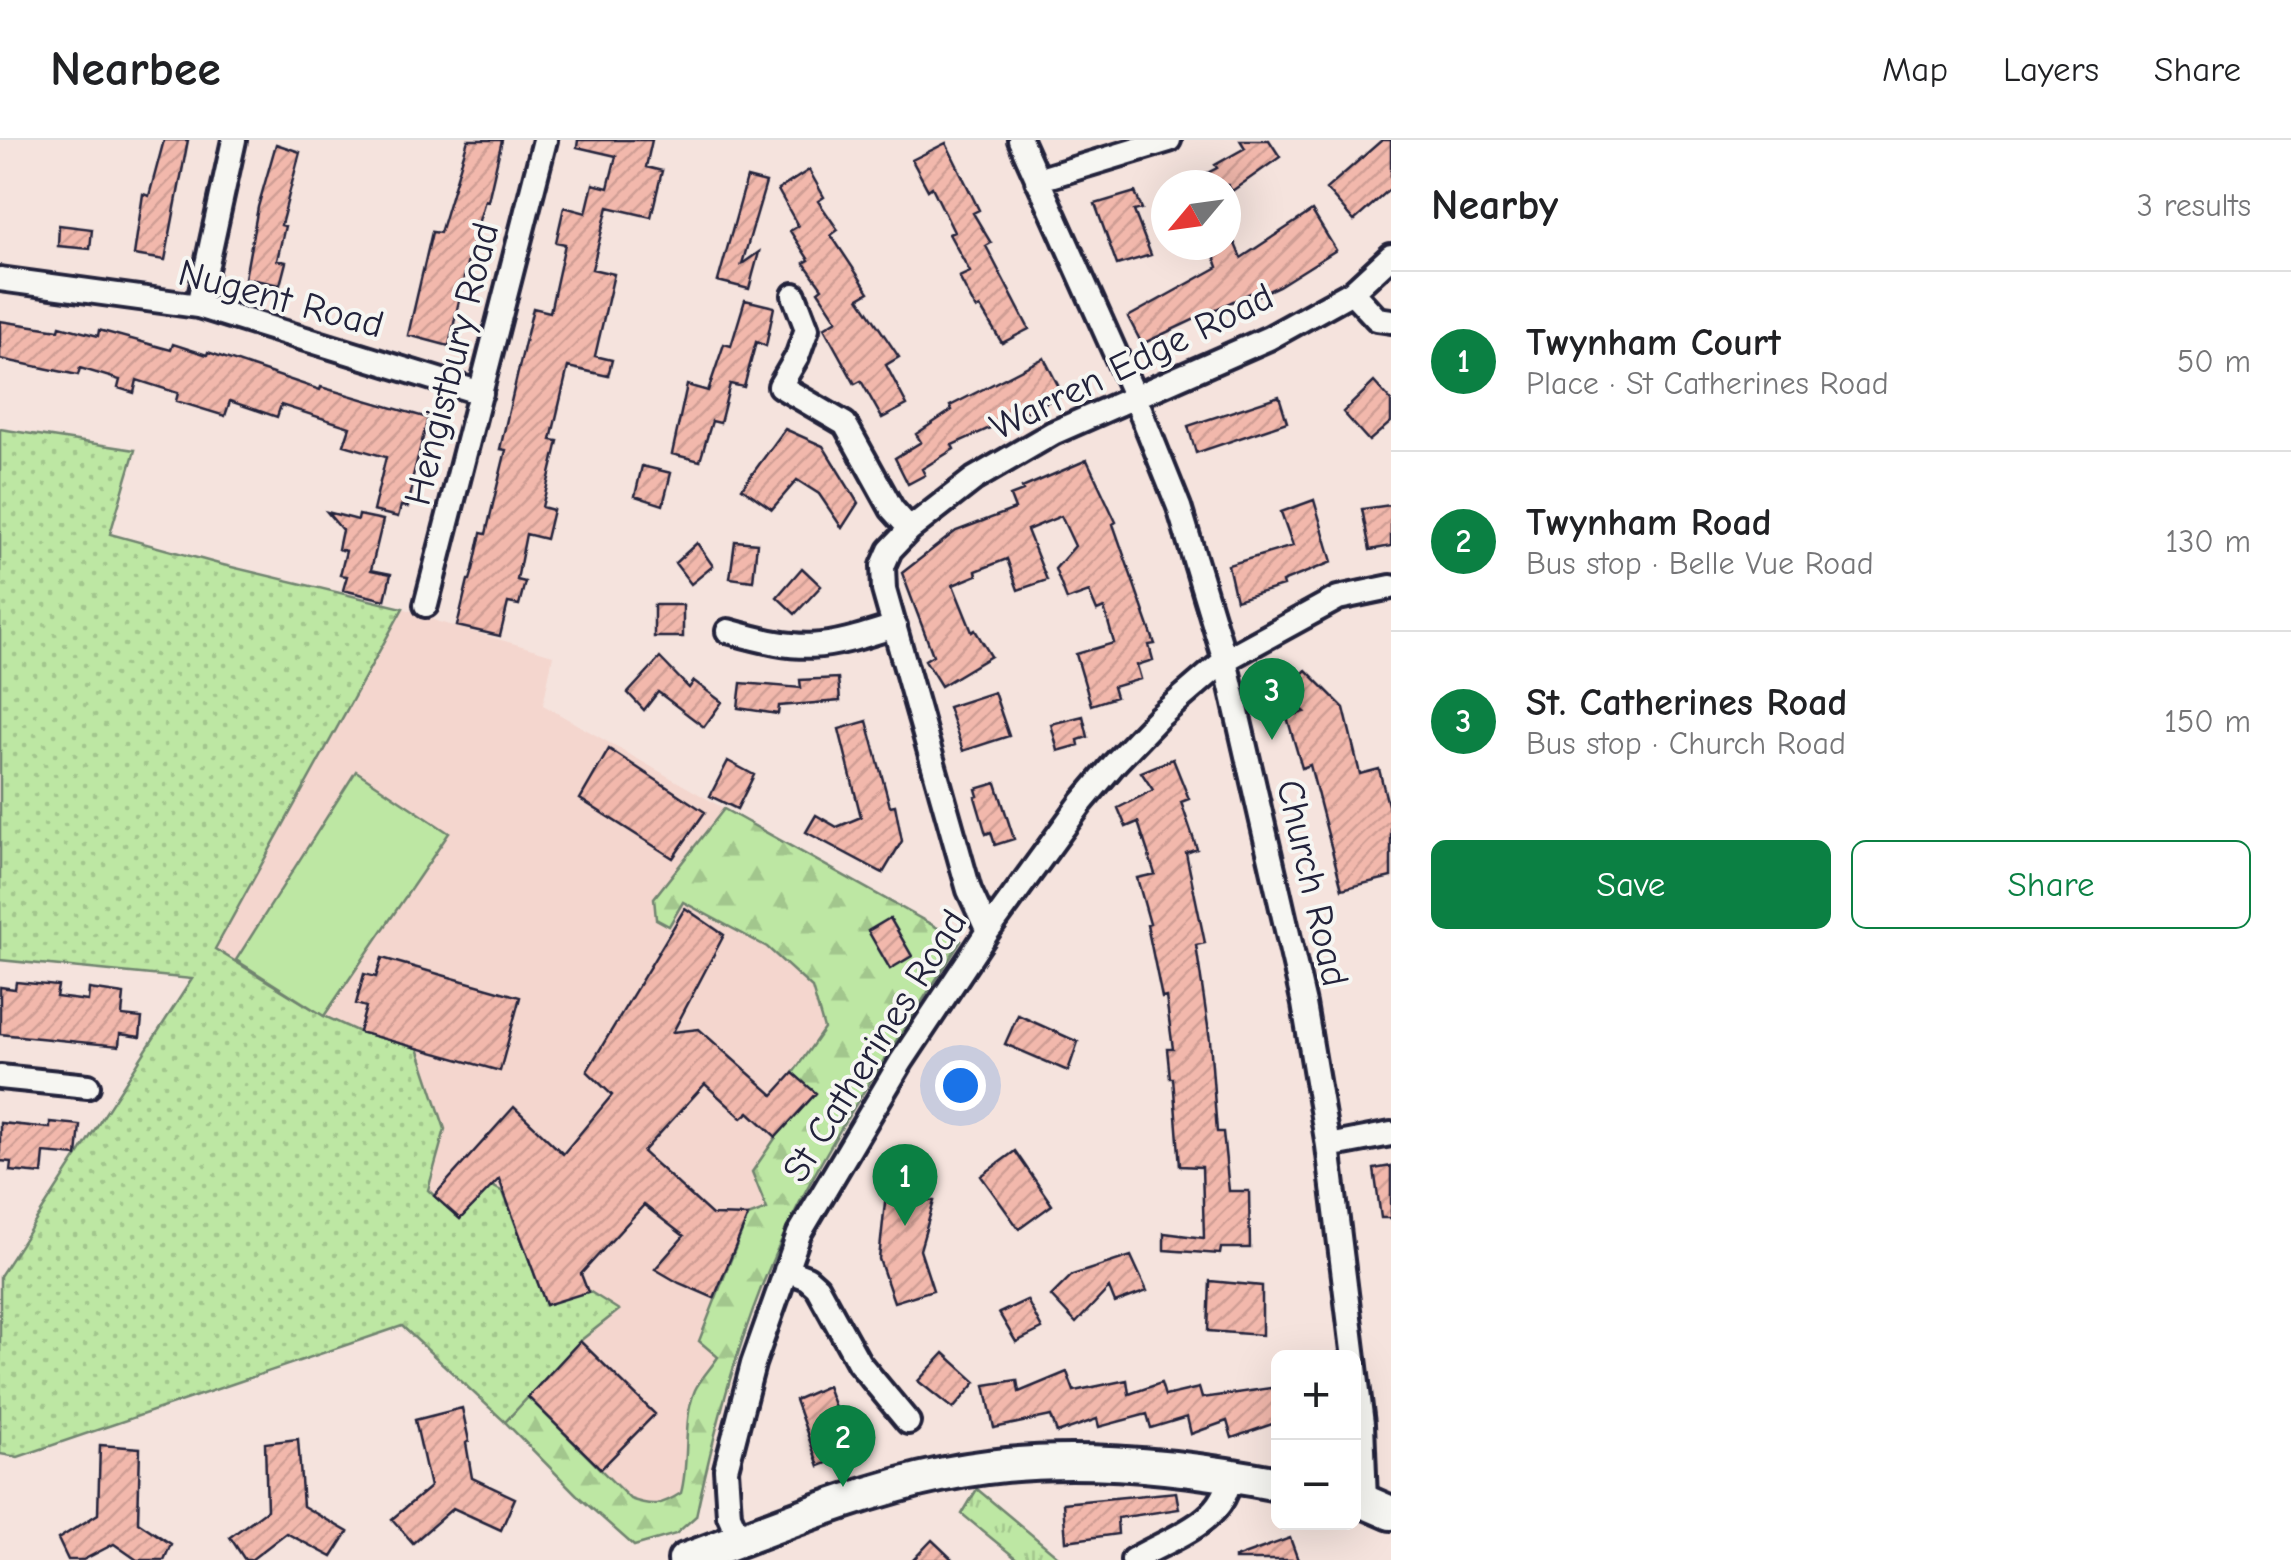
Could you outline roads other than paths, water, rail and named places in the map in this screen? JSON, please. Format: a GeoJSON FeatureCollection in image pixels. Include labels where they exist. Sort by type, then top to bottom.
{"type":"FeatureCollection","features":[{"type":"Feature","properties":{"kind":"main road"},"geometry":{"type":"LineString","coordinates":[[685,1560],[874,1492],[990,1466],[1062,1463],[1230,1475],[1271,1483]]}},
{"type":"Feature","properties":{"kind":"street"},"geometry":{"type":"LineString","coordinates":[[198,306],[234,140]]}},
{"type":"Feature","properties":{"kind":"street","name":"Hengistbury Road"},"geometry":{"type":"LineString","coordinates":[[426,606],[545,140]]}},
{"type":"Feature","properties":{"kind":"street","name":"Church Road"},"geometry":{"type":"LineString","coordinates":[[1020,140],[1134,394],[1179,507],[1225,660],[1304,1004],[1328,1146],[1370,1503]]}},
{"type":"Feature","properties":{"kind":"street"},"geometry":{"type":"LineString","coordinates":[[1037,180],[1169,140]]}},
{"type":"Feature","properties":{"kind":"street","name":"Warren Edge Road"},"geometry":{"type":"LineString","coordinates":[[988,931],[969,890],[884,590],[883,566],[890,550],[910,529],[974,479],[1053,433],[1134,394],[1269,338],[1352,292],[1391,256]]}},
{"type":"Feature","properties":{"kind":"street","name":"Nugent Road"},"geometry":{"type":"LineString","coordinates":[[0,280],[198,306],[480,393]]}},
{"type":"Feature","properties":{"kind":"street"},"geometry":{"type":"LineString","coordinates":[[1352,292],[1377,319],[1391,321]]}},
{"type":"Feature","properties":{"kind":"street"},"geometry":{"type":"LineString","coordinates":[[794,295],[807,329],[797,358],[780,386],[845,424],[892,508],[910,529]]}},
{"type":"Feature","properties":{"kind":"street","name":"St Catherines Road"},"geometry":{"type":"LineString","coordinates":[[740,1540],[729,1515],[726,1470],[753,1364],[799,1234],[853,1140],[988,931],[1115,763],[1159,717],[1225,660],[1338,598],[1391,587]]}},
{"type":"Feature","properties":{"kind":"street"},"geometry":{"type":"LineString","coordinates":[[728,632],[796,648],[818,648],[896,626]]}},
{"type":"Feature","properties":{"kind":"street"},"geometry":{"type":"LineString","coordinates":[[0,1076],[88,1086]]}},
{"type":"Feature","properties":{"kind":"street"},"geometry":{"type":"LineString","coordinates":[[1328,1146],[1391,1134]]}},
{"type":"Feature","properties":{"kind":"street"},"geometry":{"type":"LineString","coordinates":[[786,1270],[807,1278],[817,1287],[859,1363],[908,1422]]}},
{"type":"Feature","properties":{"kind":"street"},"geometry":{"type":"LineString","coordinates":[[1133,1560],[1210,1518],[1228,1494],[1230,1475]]}},
{"type":"Feature","properties":{"kind":"place","name":"St. Catherines Road"},"geometry":{"type":"Point","coordinates":[1272,740]}},
{"type":"Feature","properties":{"kind":"place","name":"Twynham Court"},"geometry":{"type":"Point","coordinates":[905,1226]}},
{"type":"Feature","properties":{"kind":"place","name":"Twynham Road"},"geometry":{"type":"Point","coordinates":[843,1487]}}]}
